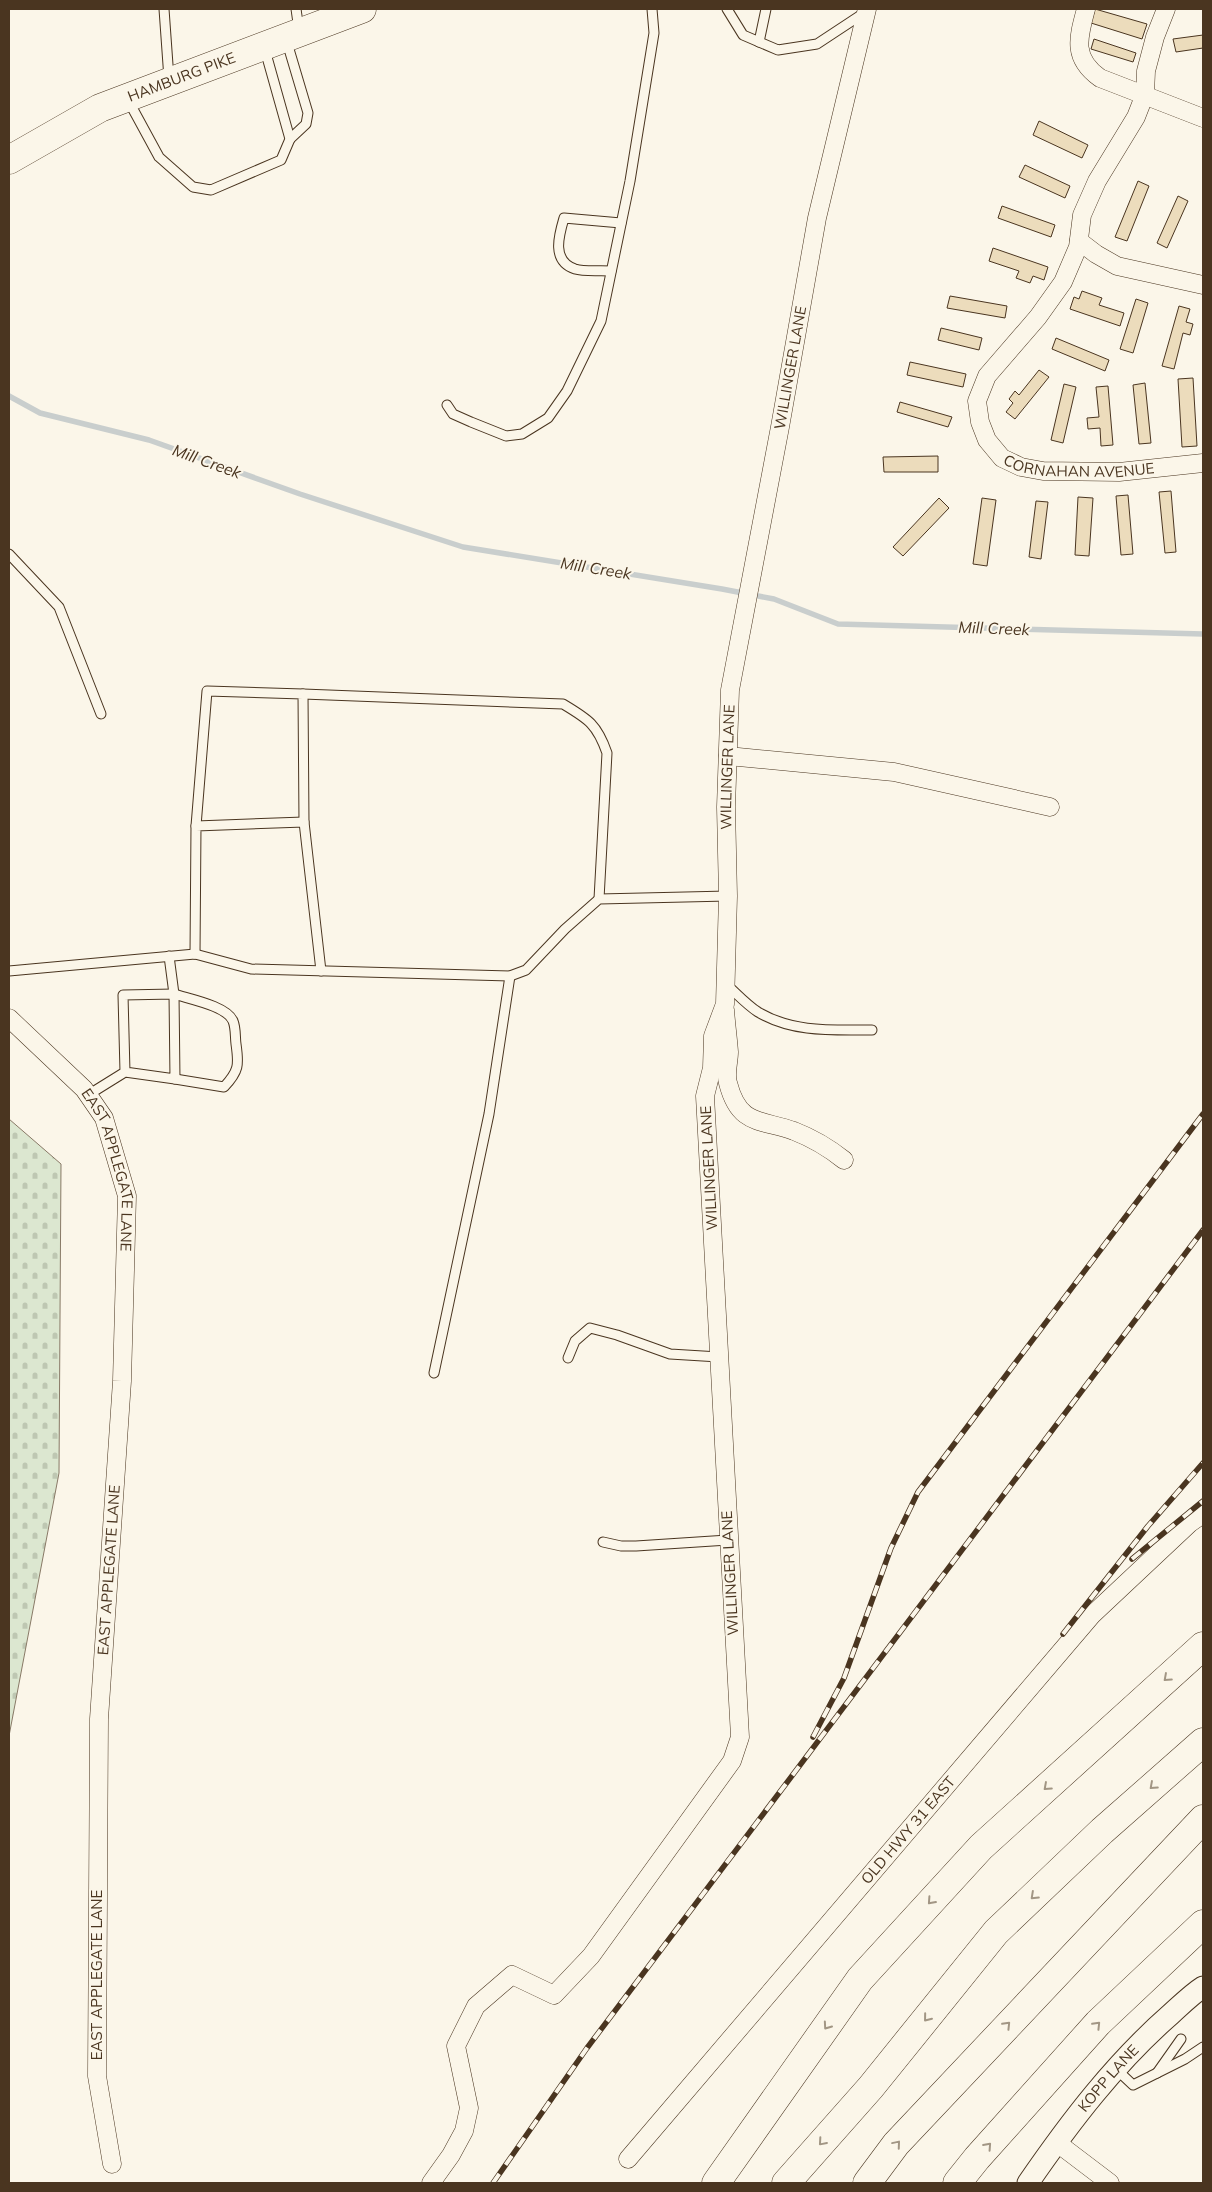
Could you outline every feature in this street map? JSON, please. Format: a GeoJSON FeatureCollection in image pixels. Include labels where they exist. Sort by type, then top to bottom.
{"type":"FeatureCollection","features":[{"type":"Feature","properties":{"kind":"main road","name":"HAMBURG PIKE"},"geometry":{"type":"LineString","coordinates":[[9,160],[100,108],[170,82],[286,31],[353,10]]}},
{"type":"Feature","properties":{"kind":"main road"},"geometry":{"type":"LineString","coordinates":[[716,2183],[860,1979],[981,1847],[1203,1646]]}},
{"type":"Feature","properties":{"kind":"main road"},"geometry":{"type":"LineString","coordinates":[[786,2183],[871,2087],[996,1932],[1102,1831],[1194,1750],[1203,1728]]}},
{"type":"Feature","properties":{"kind":"main road"},"geometry":{"type":"LineString","coordinates":[[868,2183],[896,2144],[1203,1819]]}},
{"type":"Feature","properties":{"kind":"main road"},"geometry":{"type":"LineString","coordinates":[[1115,1912],[1203,1847]]}},
{"type":"Feature","properties":{"kind":"main road"},"geometry":{"type":"LineString","coordinates":[[957,2183],[977,2158],[1098,2023],[1203,1924]]}},
{"type":"Feature","properties":{"kind":"street"},"geometry":{"type":"LineString","coordinates":[[1086,9],[1080,32],[1080,54],[1087,69],[1100,78],[1203,118]]}},
{"type":"Feature","properties":{"kind":"street","name":"CORNAHAN AVENUE"},"geometry":{"type":"LineString","coordinates":[[1166,9],[1155,37],[1146,70],[1145,94],[1136,117],[1097,181],[1082,216],[1079,241],[1063,282],[1038,316],[987,376],[977,401],[980,422],[988,440],[1002,458],[1021,467],[1043,471],[1119,472],[1203,463]]}},
{"type":"Feature","properties":{"kind":"street","name":"WILLINGER LANE"},"geometry":{"type":"LineString","coordinates":[[431,2183],[451,2155],[464,2131],[469,2108],[456,2046],[476,2006],[512,1975],[554,1996],[592,1956],[732,1761],[740,1737],[705,1096],[712,1068],[713,1036],[725,1004],[728,896],[726,807],[730,690],[780,428],[817,218],[867,10]]}},
{"type":"Feature","properties":{"kind":"street"},"geometry":{"type":"LineString","coordinates":[[1079,241],[1096,254],[1117,266],[1203,285]]}},
{"type":"Feature","properties":{"kind":"street"},"geometry":{"type":"LineString","coordinates":[[728,756],[894,772],[1050,807]]}},
{"type":"Feature","properties":{"kind":"street"},"geometry":{"type":"LineString","coordinates":[[725,1004],[729,1053],[727,1081],[734,1102],[742,1113],[751,1120],[794,1131],[832,1150],[844,1160]]}},
{"type":"Feature","properties":{"kind":"street","name":"EAST APPLEGATE LANE"},"geometry":{"type":"LineString","coordinates":[[9,1018],[84,1088],[104,1118],[127,1196],[122,1381],[98,1719],[97,2076],[112,2164]]}},
{"type":"Feature","properties":{"kind":"street","name":"OLD HWY 31 EAST"},"geometry":{"type":"LineString","coordinates":[[628,2160],[1092,1615],[1190,1523],[1203,1514]]}},
{"type":"Feature","properties":{"kind":"street","name":"KOPP LANE"},"geometry":{"type":"LineString","coordinates":[[1028,2183],[1056,2142],[1115,2068],[1153,2029],[1203,1987]]}},
{"type":"Feature","properties":{"kind":"street"},"geometry":{"type":"LineString","coordinates":[[1056,2142],[1110,2183]]}},
{"type":"Feature","properties":{"kind":"lane"},"geometry":{"type":"LineString","coordinates":[[164,9],[170,82]]}},
{"type":"Feature","properties":{"kind":"lane"},"geometry":{"type":"LineString","coordinates":[[447,405],[454,414],[506,436],[522,434],[548,418],[567,391],[601,322],[621,223],[654,33],[652,9]]}},
{"type":"Feature","properties":{"kind":"lane"},"geometry":{"type":"LineString","coordinates":[[727,9],[744,35],[778,50],[817,44],[867,10]]}},
{"type":"Feature","properties":{"kind":"lane"},"geometry":{"type":"LineString","coordinates":[[759,42],[766,9]]}},
{"type":"Feature","properties":{"kind":"lane"},"geometry":{"type":"LineString","coordinates":[[286,31],[308,113],[306,124],[290,138]]}},
{"type":"Feature","properties":{"kind":"lane"},"geometry":{"type":"LineString","coordinates":[[127,98],[159,157],[193,187],[210,190],[281,160],[290,138],[286,31]]}},
{"type":"Feature","properties":{"kind":"lane"},"geometry":{"type":"LineString","coordinates":[[611,271],[575,269],[563,261],[558,251],[561,230],[564,218],[621,223]]}},
{"type":"Feature","properties":{"kind":"lane"},"geometry":{"type":"LineString","coordinates":[[9,554],[59,607],[101,714]]}},
{"type":"Feature","properties":{"kind":"lane"},"geometry":{"type":"LineString","coordinates":[[195,954],[196,826],[207,691],[562,704],[583,716],[600,734],[607,753],[598,900]]}},
{"type":"Feature","properties":{"kind":"lane"},"geometry":{"type":"LineString","coordinates":[[303,694],[304,822],[321,971]]}},
{"type":"Feature","properties":{"kind":"lane"},"geometry":{"type":"LineString","coordinates":[[196,826],[304,822]]}},
{"type":"Feature","properties":{"kind":"lane"},"geometry":{"type":"LineString","coordinates":[[9,971],[195,954],[251,969],[510,976],[526,970],[565,929],[598,900],[728,896]]}},
{"type":"Feature","properties":{"kind":"lane"},"geometry":{"type":"LineString","coordinates":[[169,956],[174,994],[175,1079]]}},
{"type":"Feature","properties":{"kind":"lane"},"geometry":{"type":"LineString","coordinates":[[434,1373],[488,1114],[510,976]]}},
{"type":"Feature","properties":{"kind":"lane"},"geometry":{"type":"LineString","coordinates":[[726,984],[758,1012],[786,1024],[813,1029],[872,1030]]}},
{"type":"Feature","properties":{"kind":"lane"},"geometry":{"type":"LineString","coordinates":[[88,1095],[125,1072],[224,1087],[234,1076],[238,1064],[233,1020],[226,1012],[214,1006],[174,994],[123,995],[125,1072]]}},
{"type":"Feature","properties":{"kind":"lane"},"geometry":{"type":"LineString","coordinates":[[568,1358],[575,1341],[590,1328],[670,1354],[719,1357]]}},
{"type":"Feature","properties":{"kind":"lane"},"geometry":{"type":"LineString","coordinates":[[604,1542],[621,1546],[636,1546],[728,1540]]}},
{"type":"Feature","properties":{"kind":"lane"},"geometry":{"type":"LineString","coordinates":[[1156,2075],[1181,2039]]}},
{"type":"Feature","properties":{"kind":"lane"},"geometry":{"type":"LineString","coordinates":[[1115,2068],[1133,2085],[1185,2060],[1203,2047]]}},
{"type":"Feature","properties":{"kind":"green space"},"geometry":{"type":"Polygon","coordinates":[[[9,1119],[61,1164],[59,1473],[9,1736],[9,1119]]]}},
{"type":"Feature","properties":{"kind":"building"},"geometry":{"type":"Polygon","coordinates":[[[1095,9],[1147,24],[1142,39],[1091,23],[1095,9]]]}},
{"type":"Feature","properties":{"kind":"building"},"geometry":{"type":"Polygon","coordinates":[[[1203,35],[1203,48],[1176,52],[1173,39],[1203,35]]]}},
{"type":"Feature","properties":{"kind":"building"},"geometry":{"type":"Polygon","coordinates":[[[1094,39],[1136,53],[1133,62],[1091,49],[1094,39]]]}},
{"type":"Feature","properties":{"kind":"building"},"geometry":{"type":"Polygon","coordinates":[[[1039,121],[1088,145],[1082,158],[1033,135],[1039,121]]]}},
{"type":"Feature","properties":{"kind":"building"},"geometry":{"type":"Polygon","coordinates":[[[1025,165],[1070,186],[1065,198],[1019,177],[1025,165]]]}},
{"type":"Feature","properties":{"kind":"building"},"geometry":{"type":"Polygon","coordinates":[[[1138,181],[1149,186],[1127,241],[1115,237],[1138,181]]]}},
{"type":"Feature","properties":{"kind":"building"},"geometry":{"type":"Polygon","coordinates":[[[1178,196],[1188,201],[1167,248],[1157,243],[1178,196]]]}},
{"type":"Feature","properties":{"kind":"building"},"geometry":{"type":"Polygon","coordinates":[[[1002,206],[1055,225],[1051,237],[998,218],[1002,206]]]}},
{"type":"Feature","properties":{"kind":"building"},"geometry":{"type":"Polygon","coordinates":[[[993,248],[1048,267],[1044,280],[1033,276],[1030,283],[1016,278],[1019,271],[989,261],[993,248]]]}},
{"type":"Feature","properties":{"kind":"building"},"geometry":{"type":"Polygon","coordinates":[[[1082,291],[1102,298],[1099,305],[1124,313],[1120,326],[1070,309],[1074,297],[1079,299],[1082,291]]]}},
{"type":"Feature","properties":{"kind":"building"},"geometry":{"type":"Polygon","coordinates":[[[950,296],[1007,306],[1005,318],[947,308],[950,296]]]}},
{"type":"Feature","properties":{"kind":"building"},"geometry":{"type":"Polygon","coordinates":[[[1136,299],[1148,303],[1133,353],[1120,349],[1136,299]]]}},
{"type":"Feature","properties":{"kind":"building"},"geometry":{"type":"Polygon","coordinates":[[[1179,306],[1190,309],[1186,322],[1193,324],[1190,335],[1183,333],[1174,369],[1162,366],[1179,306]]]}},
{"type":"Feature","properties":{"kind":"building"},"geometry":{"type":"Polygon","coordinates":[[[941,328],[982,338],[979,350],[938,340],[941,328]]]}},
{"type":"Feature","properties":{"kind":"building"},"geometry":{"type":"Polygon","coordinates":[[[1056,338],[1109,360],[1105,371],[1052,349],[1056,338]]]}},
{"type":"Feature","properties":{"kind":"building"},"geometry":{"type":"Polygon","coordinates":[[[910,362],[966,374],[963,387],[907,375],[910,362]]]}},
{"type":"Feature","properties":{"kind":"building"},"geometry":{"type":"Polygon","coordinates":[[[1039,370],[1049,377],[1015,419],[1006,412],[1013,403],[1009,399],[1015,391],[1019,395],[1039,370]]]}},
{"type":"Feature","properties":{"kind":"building"},"geometry":{"type":"Polygon","coordinates":[[[1193,378],[1197,446],[1182,447],[1178,379],[1193,378]]]}},
{"type":"Feature","properties":{"kind":"building"},"geometry":{"type":"Polygon","coordinates":[[[1145,383],[1151,443],[1139,444],[1133,385],[1145,383]]]}},
{"type":"Feature","properties":{"kind":"building"},"geometry":{"type":"Polygon","coordinates":[[[1064,384],[1076,387],[1063,443],[1051,440],[1064,384]]]}},
{"type":"Feature","properties":{"kind":"building"},"geometry":{"type":"Polygon","coordinates":[[[1108,386],[1113,445],[1101,446],[1100,428],[1088,429],[1087,418],[1099,417],[1096,387],[1108,386]]]}},
{"type":"Feature","properties":{"kind":"building"},"geometry":{"type":"Polygon","coordinates":[[[900,402],[952,417],[948,427],[897,412],[900,402]]]}},
{"type":"Feature","properties":{"kind":"building"},"geometry":{"type":"Polygon","coordinates":[[[938,456],[938,472],[884,472],[883,457],[938,456]]]}},
{"type":"Feature","properties":{"kind":"building"},"geometry":{"type":"Polygon","coordinates":[[[1171,491],[1176,552],[1165,553],[1159,492],[1171,491]]]}},
{"type":"Feature","properties":{"kind":"building"},"geometry":{"type":"Polygon","coordinates":[[[1128,495],[1133,554],[1121,555],[1116,496],[1128,495]]]}},
{"type":"Feature","properties":{"kind":"building"},"geometry":{"type":"Polygon","coordinates":[[[1078,497],[1093,498],[1089,556],[1075,555],[1078,497]]]}},
{"type":"Feature","properties":{"kind":"building"},"geometry":{"type":"Polygon","coordinates":[[[939,498],[949,508],[903,556],[893,547],[939,498]]]}},
{"type":"Feature","properties":{"kind":"building"},"geometry":{"type":"Polygon","coordinates":[[[982,498],[996,500],[987,566],[973,564],[982,498]]]}},
{"type":"Feature","properties":{"kind":"building"},"geometry":{"type":"Polygon","coordinates":[[[1036,501],[1048,502],[1041,559],[1029,557],[1036,501]]]}},
{"type":"Feature","properties":{"kind":"waterway","name":"Mill Creek"},"geometry":{"type":"LineString","coordinates":[[9,396],[40,413],[149,440],[300,494],[463,547],[774,599],[838,624],[1203,634]]}},
{"type":"Feature","properties":{"kind":"railway"},"geometry":{"type":"LineString","coordinates":[[813,1737],[844,1678],[891,1548],[918,1492],[1203,1114]]}},
{"type":"Feature","properties":{"kind":"railway"},"geometry":{"type":"LineString","coordinates":[[493,2183],[587,2048],[1203,1230]]}},
{"type":"Feature","properties":{"kind":"railway"},"geometry":{"type":"LineString","coordinates":[[1063,1634],[1148,1526],[1203,1463]]}},
{"type":"Feature","properties":{"kind":"railway"},"geometry":{"type":"LineString","coordinates":[[1132,1559],[1203,1501]]}}]}
